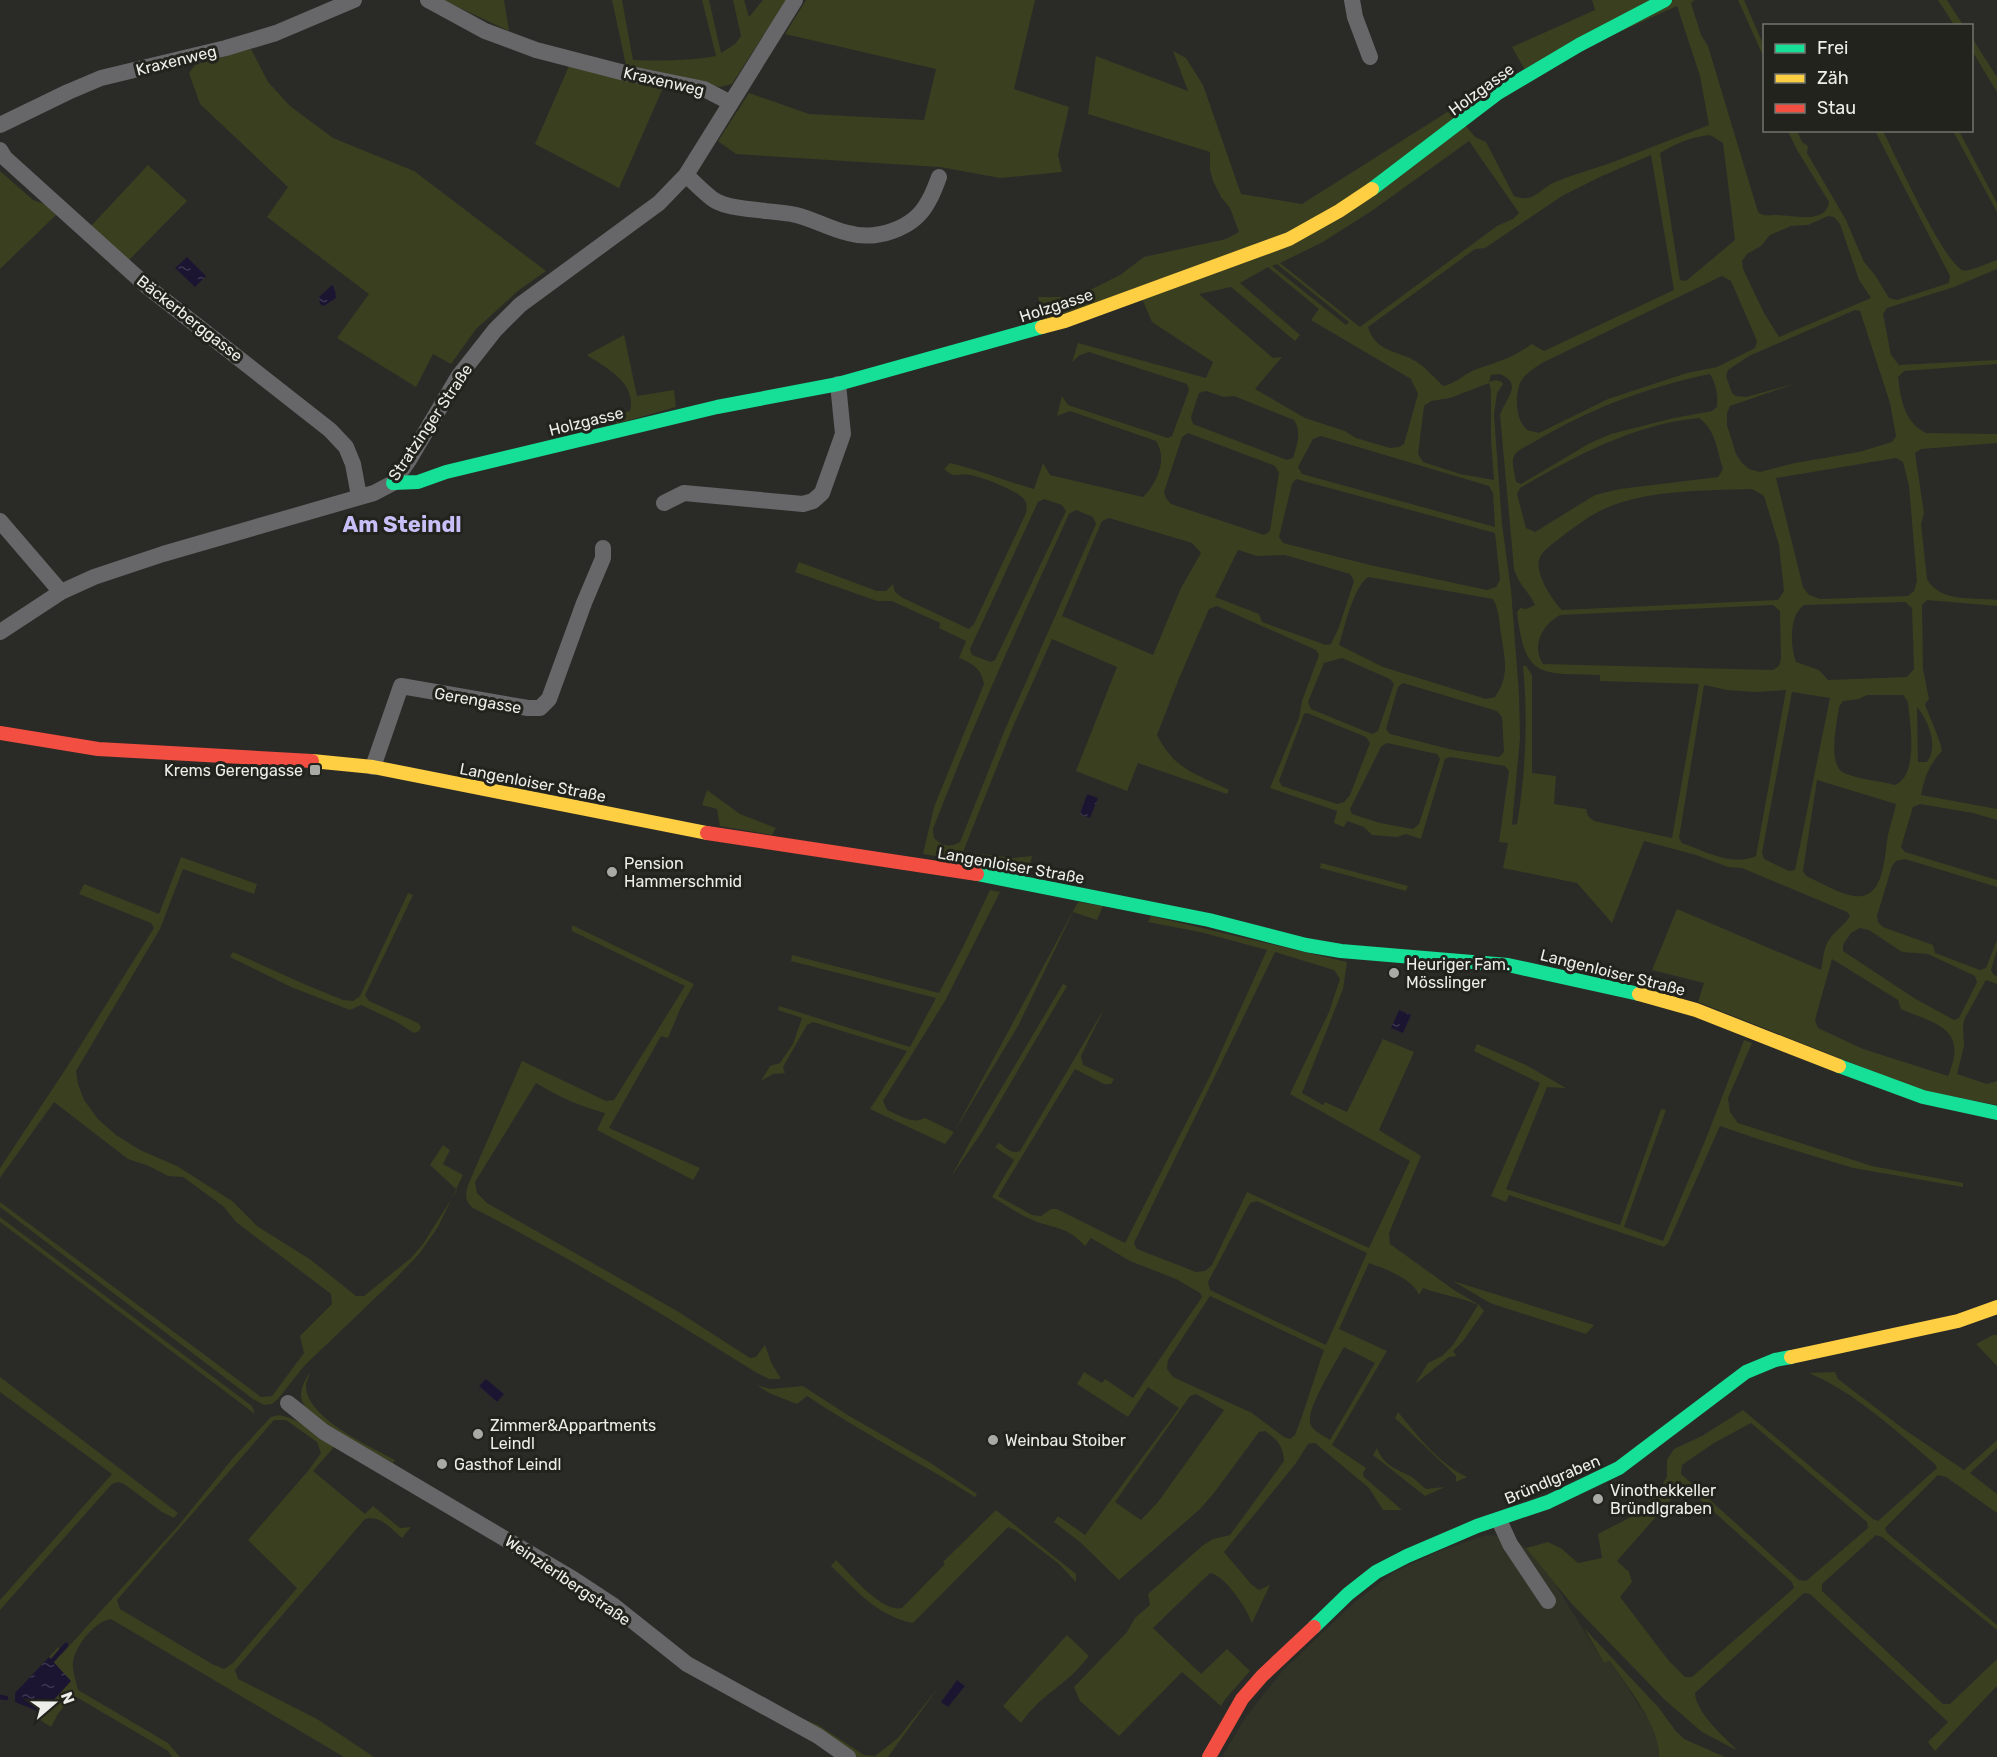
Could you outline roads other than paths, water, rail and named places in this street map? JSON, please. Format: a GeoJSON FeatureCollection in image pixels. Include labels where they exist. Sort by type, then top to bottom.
{"type":"FeatureCollection","features":[{"type":"Feature","properties":{"kind":"street","name":"Kraxenweg"},"geometry":{"type":"LineString","coordinates":[[0,125],[101,78],[226,48],[276,33],[354,0]]}},
{"type":"Feature","properties":{"kind":"street","name":"Kraxenweg"},"geometry":{"type":"LineString","coordinates":[[428,0],[486,31],[536,50],[621,72],[704,89],[731,103]]}},
{"type":"Feature","properties":{"kind":"street","name":"Stratzinger Straße"},"geometry":{"type":"LineString","coordinates":[[0,632],[61,592],[94,578],[163,554],[374,493],[393,483],[458,377],[495,330],[520,305],[659,203],[686,175],[795,0]]}},
{"type":"Feature","properties":{"kind":"street"},"geometry":{"type":"LineString","coordinates":[[1352,0],[1354,17],[1370,57]]}},
{"type":"Feature","properties":{"kind":"street","name":"Holzgasse"},"geometry":{"type":"LineString","coordinates":[[393,483],[418,482],[446,472],[717,407],[838,384],[1065,321],[1289,238],[1339,211],[1387,179],[1498,93],[1579,45],[1665,0]]}},
{"type":"Feature","properties":{"kind":"street","name":"Bäckerberggasse"},"geometry":{"type":"LineString","coordinates":[[0,150],[5,158],[149,288],[330,430],[346,447],[353,464],[359,496]]}},
{"type":"Feature","properties":{"kind":"street"},"geometry":{"type":"LineString","coordinates":[[686,175],[716,201],[733,206],[796,215],[849,234],[870,237],[905,225],[919,215],[928,204],[939,177]]}},
{"type":"Feature","properties":{"kind":"street"},"geometry":{"type":"LineString","coordinates":[[664,503],[684,493],[803,504],[813,501],[822,493],[843,434],[838,384]]}},
{"type":"Feature","properties":{"kind":"street"},"geometry":{"type":"LineString","coordinates":[[0,521],[61,592]]}},
{"type":"Feature","properties":{"kind":"street","name":"Gerengasse"},"geometry":{"type":"LineString","coordinates":[[373,767],[401,686],[528,708],[540,708],[549,699],[603,558],[603,548]]}},
{"type":"Feature","properties":{"kind":"street","name":"Langenloiser Straße"},"geometry":{"type":"LineString","coordinates":[[0,733],[99,749],[288,758],[373,767],[690,830],[981,875],[1094,896],[1198,918],[1306,945],[1341,951],[1491,963],[1582,979],[1664,999],[1696,1010],[1884,1084],[1923,1097],[1997,1113]]}},
{"type":"Feature","properties":{"kind":"street","name":"Bründlgraben"},"geometry":{"type":"LineString","coordinates":[[1209,1757],[1242,1699],[1255,1683],[1348,1594],[1376,1572],[1477,1526],[1548,1502],[1619,1468],[1746,1372],[1775,1360],[1958,1321],[1997,1307]]}},
{"type":"Feature","properties":{"kind":"street","name":"Weinzierlbergstraße"},"geometry":{"type":"LineString","coordinates":[[288,1403],[324,1432],[573,1579],[614,1606],[687,1664],[818,1736],[848,1757]]}},
{"type":"Feature","properties":{"kind":"street"},"geometry":{"type":"LineString","coordinates":[[1499,1520],[1510,1544],[1548,1601]]}},
{"type":"Feature","properties":{"kind":"water"},"geometry":{"type":"Polygon","coordinates":[[[187,257],[206,276],[195,287],[175,268],[187,257]]]}},
{"type":"Feature","properties":{"kind":"water"},"geometry":{"type":"Polygon","coordinates":[[[332,285],[336,298],[324,306],[320,304],[319,297],[332,285]]]}},
{"type":"Feature","properties":{"kind":"water"},"geometry":{"type":"Polygon","coordinates":[[[1087,794],[1098,798],[1090,818],[1080,814],[1087,794]]]}},
{"type":"Feature","properties":{"kind":"water"},"geometry":{"type":"Polygon","coordinates":[[[1399,1010],[1411,1015],[1403,1033],[1391,1028],[1399,1010]]]}},
{"type":"Feature","properties":{"kind":"water"},"geometry":{"type":"Polygon","coordinates":[[[486,1379],[504,1394],[497,1402],[479,1386],[486,1379]]]}},
{"type":"Feature","properties":{"kind":"water"},"geometry":{"type":"Polygon","coordinates":[[[49,1657],[71,1681],[42,1713],[15,1702],[15,1693],[49,1657]]]}},
{"type":"Feature","properties":{"kind":"water"},"geometry":{"type":"Polygon","coordinates":[[[957,1680],[965,1686],[948,1707],[941,1702],[957,1680]]]}},
{"type":"Feature","properties":{"kind":"waterway"},"geometry":{"type":"LineString","coordinates":[[52,1661],[66,1645]]}},
{"type":"Feature","properties":{"kind":"waterway"},"geometry":{"type":"LineString","coordinates":[[0,1697],[6,1698]]}},
{"type":"Feature","properties":{"kind":"place","name":"Krems Gerengasse"},"geometry":{"type":"Point","coordinates":[315,770]}},
{"type":"Feature","properties":{"kind":"place","name":"Pension Hammerschmid"},"geometry":{"type":"Point","coordinates":[612,872]}},
{"type":"Feature","properties":{"kind":"place","name":"Heuriger Fam. Mösslinger"},"geometry":{"type":"Point","coordinates":[1394,973]}},
{"type":"Feature","properties":{"kind":"place","name":"Zimmer&Appartments Leindl"},"geometry":{"type":"Point","coordinates":[478,1434]}},
{"type":"Feature","properties":{"kind":"place","name":"Weinbau Stoiber"},"geometry":{"type":"Point","coordinates":[993,1440]}},
{"type":"Feature","properties":{"kind":"place","name":"Gasthof Leindl"},"geometry":{"type":"Point","coordinates":[442,1464]}},
{"type":"Feature","properties":{"kind":"place","name":"Vinothekkeller Bründlgraben"},"geometry":{"type":"Point","coordinates":[1598,1499]}},
{"type":"Feature","properties":{"kind":"district","name":"Am Steindl"},"geometry":{"type":"Point","coordinates":[402,524]}}]}
